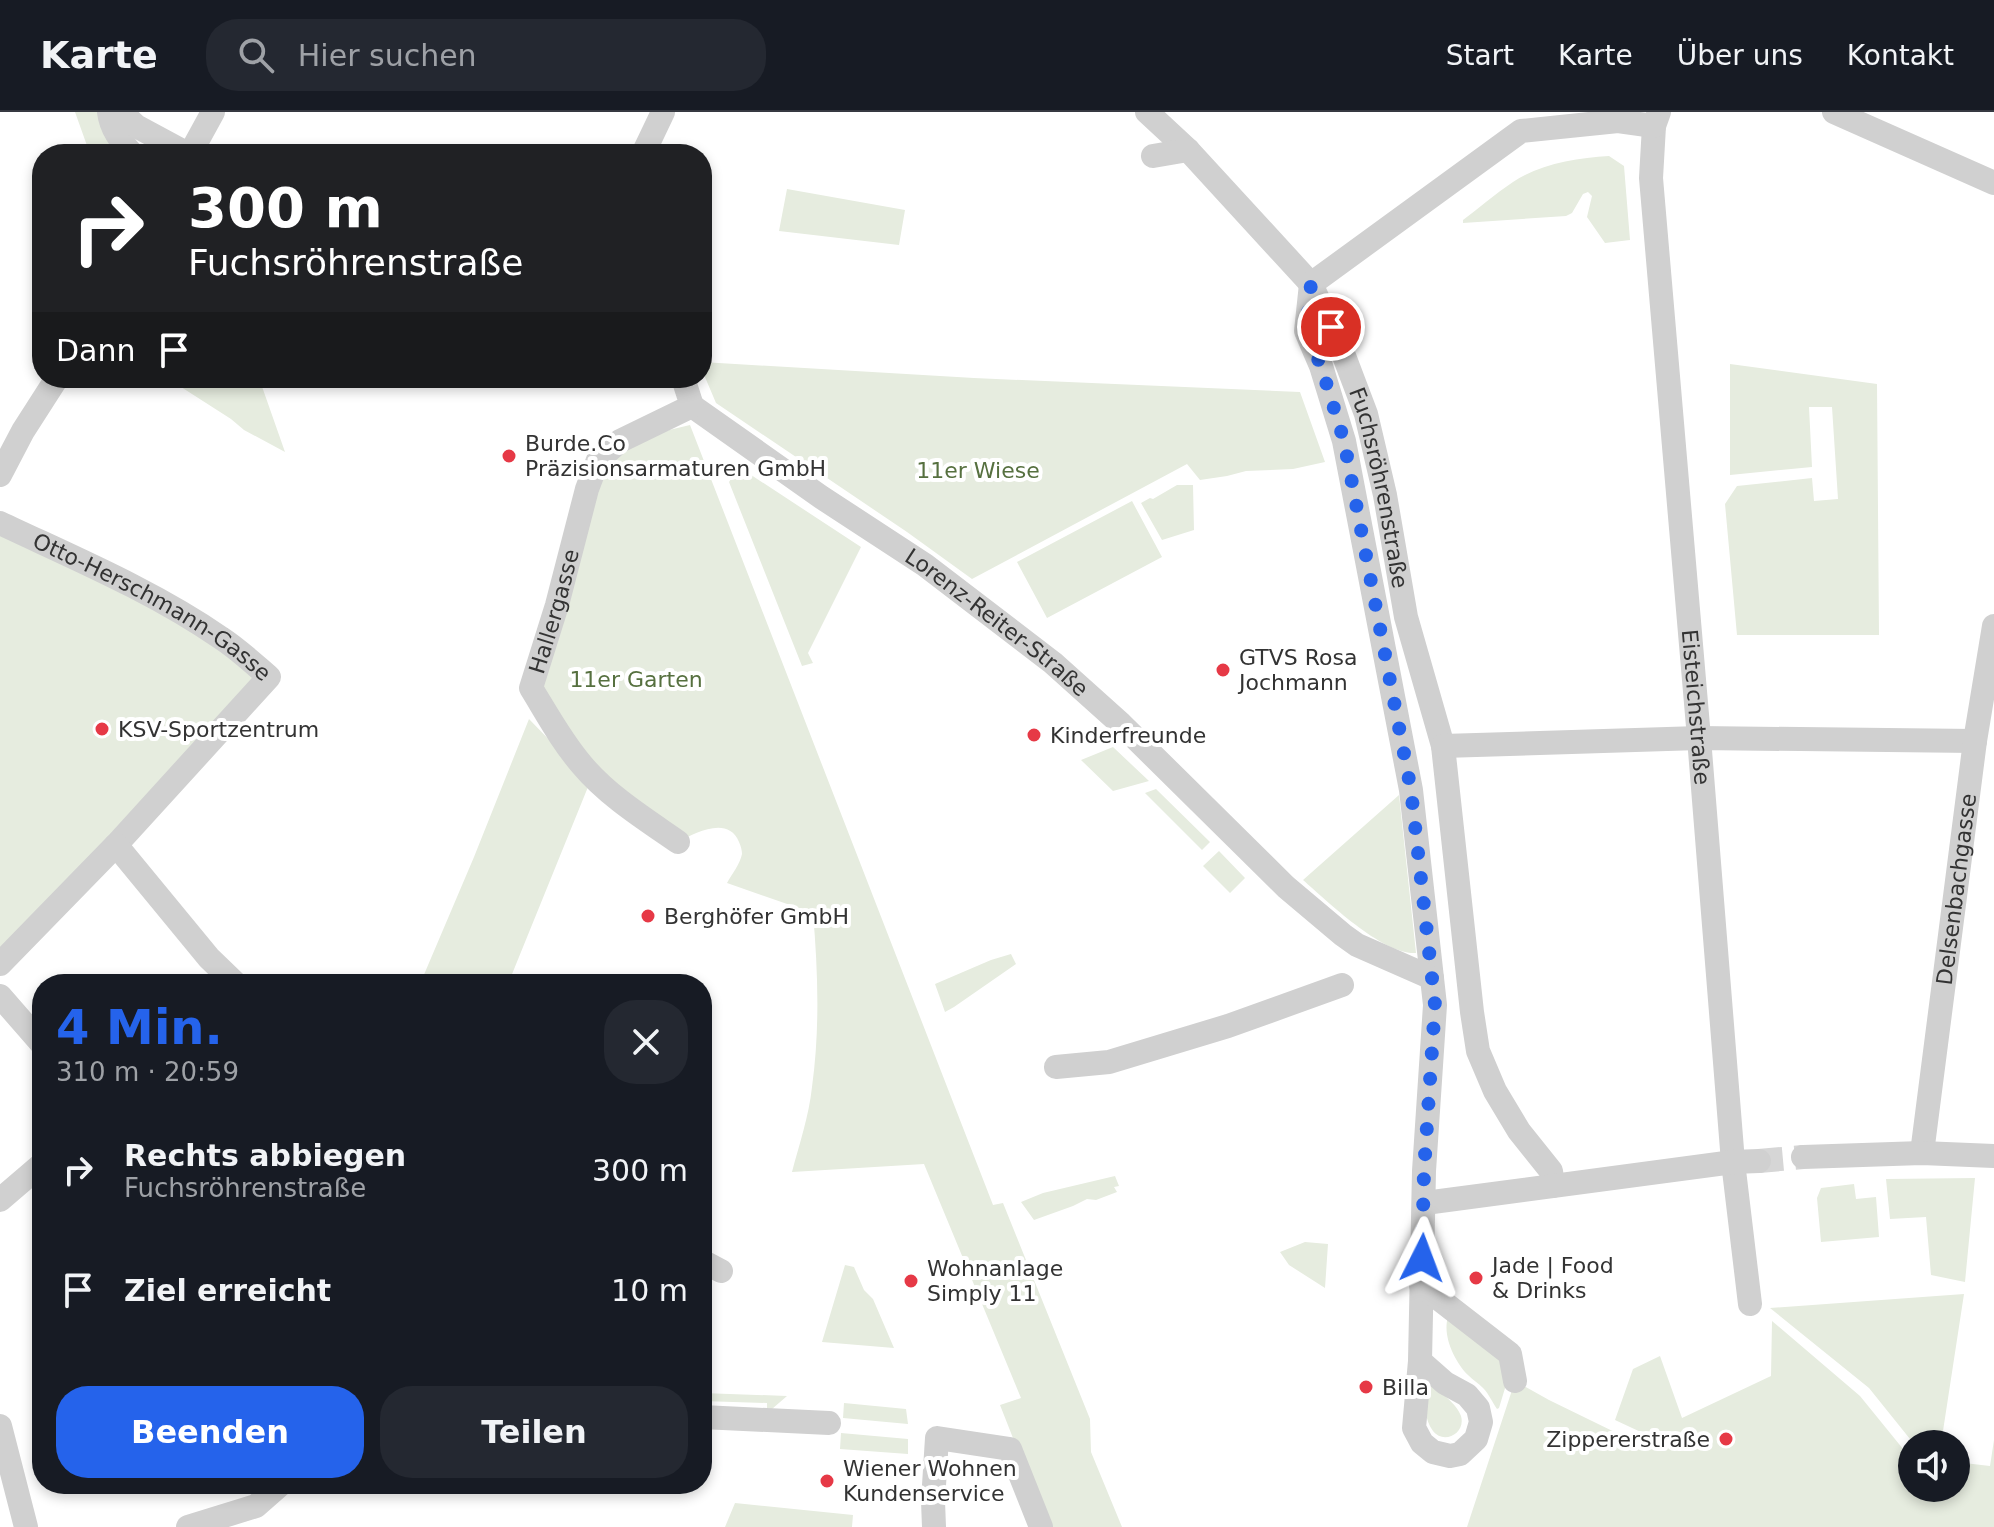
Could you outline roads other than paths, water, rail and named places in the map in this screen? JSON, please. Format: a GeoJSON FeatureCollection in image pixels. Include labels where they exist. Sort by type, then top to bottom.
{"type":"FeatureCollection","features":[{"type":"Feature","properties":{"kind":"street"},"geometry":{"type":"LineString","coordinates":[[109,112],[123,144]]}},
{"type":"Feature","properties":{"kind":"street"},"geometry":{"type":"LineString","coordinates":[[121,112],[136,126],[170,144]]}},
{"type":"Feature","properties":{"kind":"street"},"geometry":{"type":"LineString","coordinates":[[195,144],[213,112]]}},
{"type":"Feature","properties":{"kind":"street"},"geometry":{"type":"LineString","coordinates":[[648,144],[663,112]]}},
{"type":"Feature","properties":{"kind":"street"},"geometry":{"type":"LineString","coordinates":[[1147,112],[1188,150],[1311,284],[1521,131],[1657,119]]}},
{"type":"Feature","properties":{"kind":"street"},"geometry":{"type":"LineString","coordinates":[[1834,112],[1994,183]]}},
{"type":"Feature","properties":{"kind":"street","name":"Eisteichstraße"},"geometry":{"type":"LineString","coordinates":[[1657,119],[1651,178],[1733,1162],[1750,1304]]}},
{"type":"Feature","properties":{"kind":"street"},"geometry":{"type":"LineString","coordinates":[[1153,156],[1188,150]]}},
{"type":"Feature","properties":{"kind":"street","name":"Fuchsröhrenstraße"},"geometry":{"type":"LineString","coordinates":[[1311,284],[1306,331],[1321,366],[1344,441],[1389,672],[1411,790],[1435,1005],[1424,1171],[1420,1361]]}},
{"type":"Feature","properties":{"kind":"street","name":"Fuchsröhrenstraße"},"geometry":{"type":"LineString","coordinates":[[1311,284],[1341,348],[1366,414],[1385,495],[1406,617],[1443,746],[1478,1051],[1495,1091],[1519,1131],[1551,1171],[1553,1186]]}},
{"type":"Feature","properties":{"kind":"street"},"geometry":{"type":"LineString","coordinates":[[0,475],[51,388]]}},
{"type":"Feature","properties":{"kind":"street"},"geometry":{"type":"LineString","coordinates":[[686,388],[692,406]]}},
{"type":"Feature","properties":{"kind":"street","name":"Hallergasse"},"geometry":{"type":"LineString","coordinates":[[678,842],[619,799],[582,766],[531,688],[598,460],[620,441],[692,406]]}},
{"type":"Feature","properties":{"kind":"street","name":"Lorenz-Reiter-Straße"},"geometry":{"type":"LineString","coordinates":[[692,406],[821,497],[925,565],[1053,663],[1286,887],[1343,935],[1357,945],[1432,978]]}},
{"type":"Feature","properties":{"kind":"street","name":"Otto-Herschmann-Gasse"},"geometry":{"type":"LineString","coordinates":[[0,523],[182,613],[222,638],[269,677],[116,845]]}},
{"type":"Feature","properties":{"kind":"street","name":"Delsenbachgasse"},"geometry":{"type":"LineString","coordinates":[[1922,1153],[1975,741],[1994,626]]}},
{"type":"Feature","properties":{"kind":"street"},"geometry":{"type":"LineString","coordinates":[[1443,746],[1699,738],[1975,741]]}},
{"type":"Feature","properties":{"kind":"street"},"geometry":{"type":"LineString","coordinates":[[0,964],[116,845],[226,974]]}},
{"type":"Feature","properties":{"kind":"street"},"geometry":{"type":"LineString","coordinates":[[1056,1067],[1109,1062],[1228,1026],[1342,985]]}},
{"type":"Feature","properties":{"kind":"street"},"geometry":{"type":"LineString","coordinates":[[0,996],[32,1033]]}},
{"type":"Feature","properties":{"kind":"street"},"geometry":{"type":"LineString","coordinates":[[1803,1157],[1922,1153],[1994,1156]]}},
{"type":"Feature","properties":{"kind":"street"},"geometry":{"type":"LineString","coordinates":[[1425,1203],[1759,1161]]}},
{"type":"Feature","properties":{"kind":"street"},"geometry":{"type":"LineString","coordinates":[[0,1200],[32,1173]]}},
{"type":"Feature","properties":{"kind":"street"},"geometry":{"type":"LineString","coordinates":[[1421,1285],[1510,1354],[1515,1381]]}},
{"type":"Feature","properties":{"kind":"street"},"geometry":{"type":"LineString","coordinates":[[712,1417],[829,1423]]}},
{"type":"Feature","properties":{"kind":"street"},"geometry":{"type":"LineString","coordinates":[[0,1426],[26,1527]]}},
{"type":"Feature","properties":{"kind":"street"},"geometry":{"type":"LineString","coordinates":[[934,1527],[937,1438],[1010,1449],[1041,1527]]}},
{"type":"Feature","properties":{"kind":"street"},"geometry":{"type":"LineString","coordinates":[[188,1527],[256,1506],[270,1494]]}},
{"type":"Feature","properties":{"kind":"tunnel"},"geometry":{"type":"LineString","coordinates":[[1759,1161],[1803,1157]]}},
{"type":"Feature","properties":{"kind":"place","name":"Burde.Co Präzisionsarmaturen GmbH"},"geometry":{"type":"Point","coordinates":[509,456]}},
{"type":"Feature","properties":{"kind":"place","name":"GTVS Rosa Jochmann"},"geometry":{"type":"Point","coordinates":[1223,670]}},
{"type":"Feature","properties":{"kind":"place","name":"KSV-Sportzentrum"},"geometry":{"type":"Point","coordinates":[102,729]}},
{"type":"Feature","properties":{"kind":"place","name":"Kinderfreunde"},"geometry":{"type":"Point","coordinates":[1034,735]}},
{"type":"Feature","properties":{"kind":"place","name":"Berghöfer GmbH"},"geometry":{"type":"Point","coordinates":[648,916]}},
{"type":"Feature","properties":{"kind":"place","name":"Jade | Food & Drinks"},"geometry":{"type":"Point","coordinates":[1476,1278]}},
{"type":"Feature","properties":{"kind":"place","name":"Wohnanlage Simply 11"},"geometry":{"type":"Point","coordinates":[911,1281]}},
{"type":"Feature","properties":{"kind":"place","name":"Billa"},"geometry":{"type":"Point","coordinates":[1366,1387]}},
{"type":"Feature","properties":{"kind":"place","name":"Zippererstraße"},"geometry":{"type":"Point","coordinates":[1726,1439]}},
{"type":"Feature","properties":{"kind":"place","name":"Wiener Wohnen Kundenservice"},"geometry":{"type":"Point","coordinates":[827,1481]}},
{"type":"Feature","properties":{"kind":"park label","name":"11er Wiese"},"geometry":{"type":"Point","coordinates":[978,470]}},
{"type":"Feature","properties":{"kind":"park label","name":"11er Garten"},"geometry":{"type":"Point","coordinates":[636,679]}}]}
